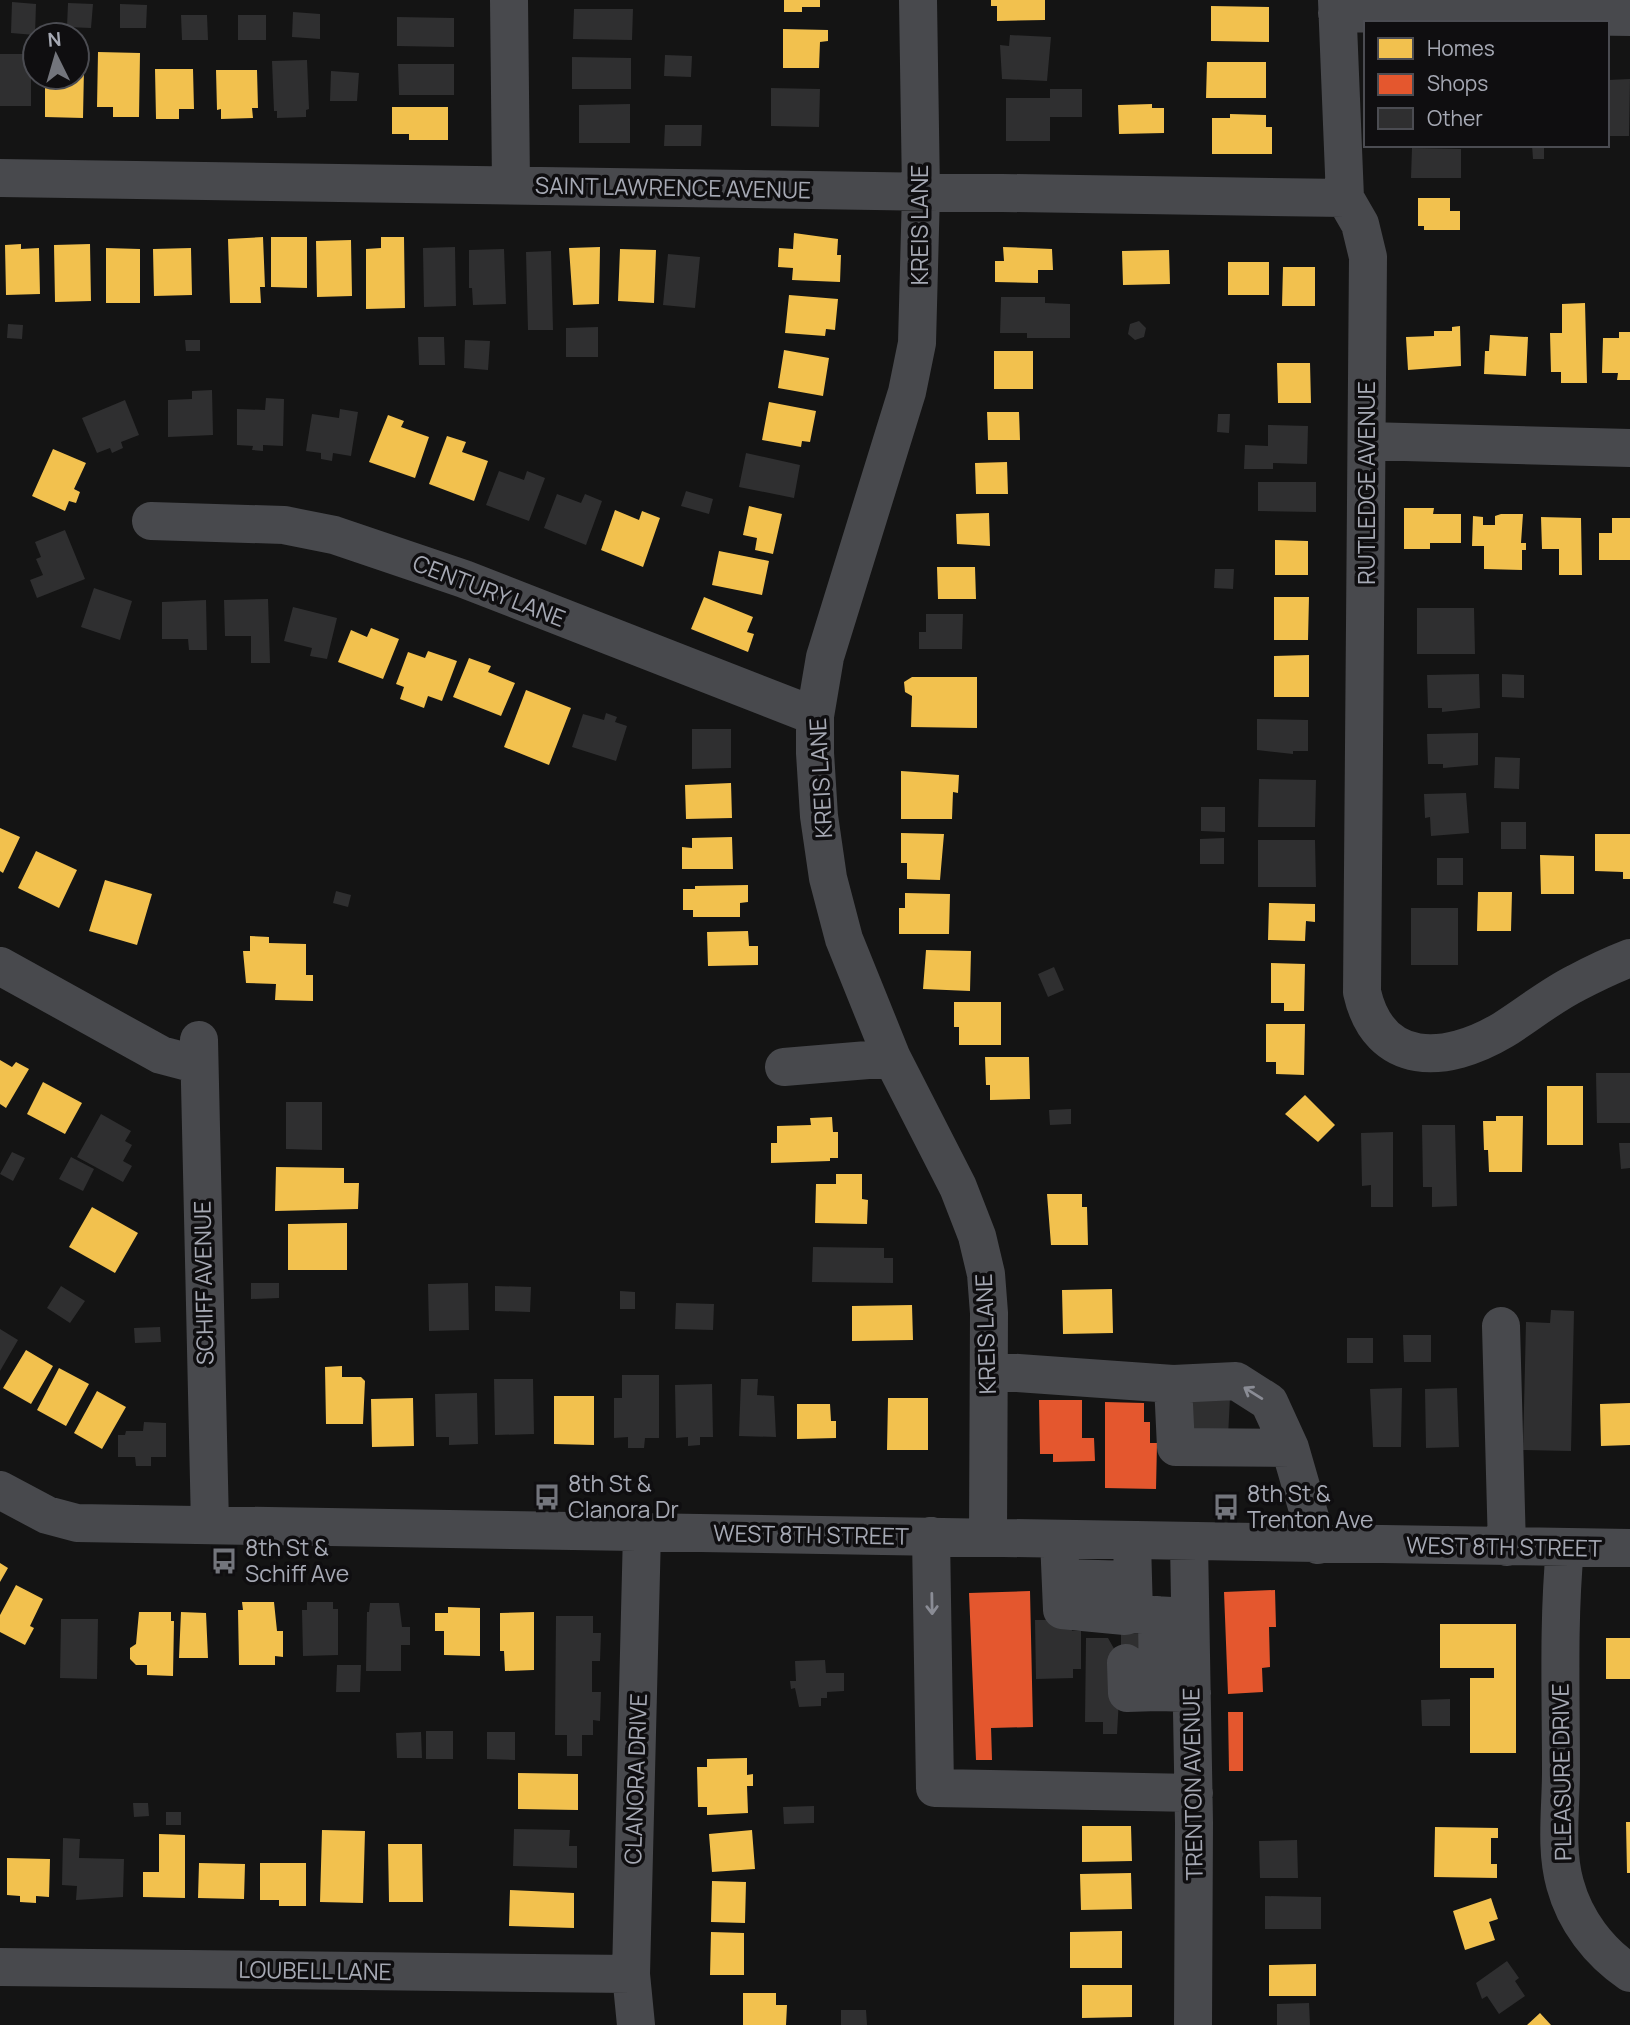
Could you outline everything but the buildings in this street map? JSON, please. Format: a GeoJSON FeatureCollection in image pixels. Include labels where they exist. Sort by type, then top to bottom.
{"type":"FeatureCollection","features":[{"type":"Feature","properties":{"kind":"street"},"geometry":{"type":"LineString","coordinates":[[509,0],[511,184]]}},
{"type":"Feature","properties":{"kind":"street","name":"KREIS LANE"},"geometry":{"type":"LineString","coordinates":[[918,0],[918,330],[907,392],[825,657],[815,716],[819,816],[828,878],[844,939],[892,1058],[958,1187],[977,1236],[986,1274],[989,1313],[988,1538]]}},
{"type":"Feature","properties":{"kind":"street"},"geometry":{"type":"LineString","coordinates":[[1337,6],[1630,17]]}},
{"type":"Feature","properties":{"kind":"street","name":"RUTLEDGE AVENUE"},"geometry":{"type":"LineString","coordinates":[[1337,6],[1345,198],[1360,224],[1368,257],[1362,992],[1366,1012],[1377,1030],[1392,1044],[1410,1053],[1434,1052],[1469,1045],[1501,1031],[1576,983],[1630,958]]}},
{"type":"Feature","properties":{"kind":"street","name":"SAINT LAWRENCE AVENUE"},"geometry":{"type":"LineString","coordinates":[[0,178],[1345,198]]}},
{"type":"Feature","properties":{"kind":"street"},"geometry":{"type":"LineString","coordinates":[[1367,441],[1630,448]]}},
{"type":"Feature","properties":{"kind":"street","name":"CENTURY LANE"},"geometry":{"type":"LineString","coordinates":[[151,521],[259,523],[334,534],[464,579],[815,716]]}},
{"type":"Feature","properties":{"kind":"street","name":"SCHIFF AVENUE"},"geometry":{"type":"LineString","coordinates":[[0,966],[161,1055],[199,1053],[210,1525]]}},
{"type":"Feature","properties":{"kind":"street"},"geometry":{"type":"LineString","coordinates":[[784,1067],[892,1058]]}},
{"type":"Feature","properties":{"kind":"street"},"geometry":{"type":"LineString","coordinates":[[1501,1326],[1507,1547]]}},
{"type":"Feature","properties":{"kind":"street"},"geometry":{"type":"LineString","coordinates":[[989,1371],[1173,1384],[1236,1381],[1269,1402],[1290,1448],[1318,1545]]}},
{"type":"Feature","properties":{"kind":"street"},"geometry":{"type":"LineString","coordinates":[[1173,1384],[1176,1447],[1290,1448]]}},
{"type":"Feature","properties":{"kind":"street","name":"WEST 8TH STREET"},"geometry":{"type":"LineString","coordinates":[[0,1490],[47,1515],[77,1523],[931,1536],[1189,1544],[1630,1548]]}},
{"type":"Feature","properties":{"kind":"street","name":"CLANORA DRIVE"},"geometry":{"type":"LineString","coordinates":[[636,2025],[631,1975],[642,1532]]}},
{"type":"Feature","properties":{"kind":"street"},"geometry":{"type":"LineString","coordinates":[[931,1536],[935,1788],[1194,1793]]}},
{"type":"Feature","properties":{"kind":"street"},"geometry":{"type":"LineString","coordinates":[[1059,1539],[1062,1578],[1142,1620]]}},
{"type":"Feature","properties":{"kind":"street"},"geometry":{"type":"LineString","coordinates":[[1132,1542],[1142,1620],[1127,1693],[1175,1692]]}},
{"type":"Feature","properties":{"kind":"street","name":"TRENTON AVENUE"},"geometry":{"type":"LineString","coordinates":[[1189,1544],[1142,1620],[1175,1692],[1194,1793],[1193,2025]]}},
{"type":"Feature","properties":{"kind":"street","name":"PLEASURE DRIVE"},"geometry":{"type":"LineString","coordinates":[[1565,1548],[1561,1594],[1560,1857],[1572,1906],[1608,1957],[1630,1973]]}},
{"type":"Feature","properties":{"kind":"street","name":"LOUBELL LANE"},"geometry":{"type":"LineString","coordinates":[[0,1968],[631,1975]]}},
{"type":"Feature","properties":{"kind":"place","name":"8th St & Clanora Dr"},"geometry":{"type":"Point","coordinates":[547,1497]}},
{"type":"Feature","properties":{"kind":"place","name":"8th St & Trenton Ave"},"geometry":{"type":"Point","coordinates":[1226,1507]}},
{"type":"Feature","properties":{"kind":"place","name":"8th St & Schiff Ave"},"geometry":{"type":"Point","coordinates":[224,1561]}}]}
